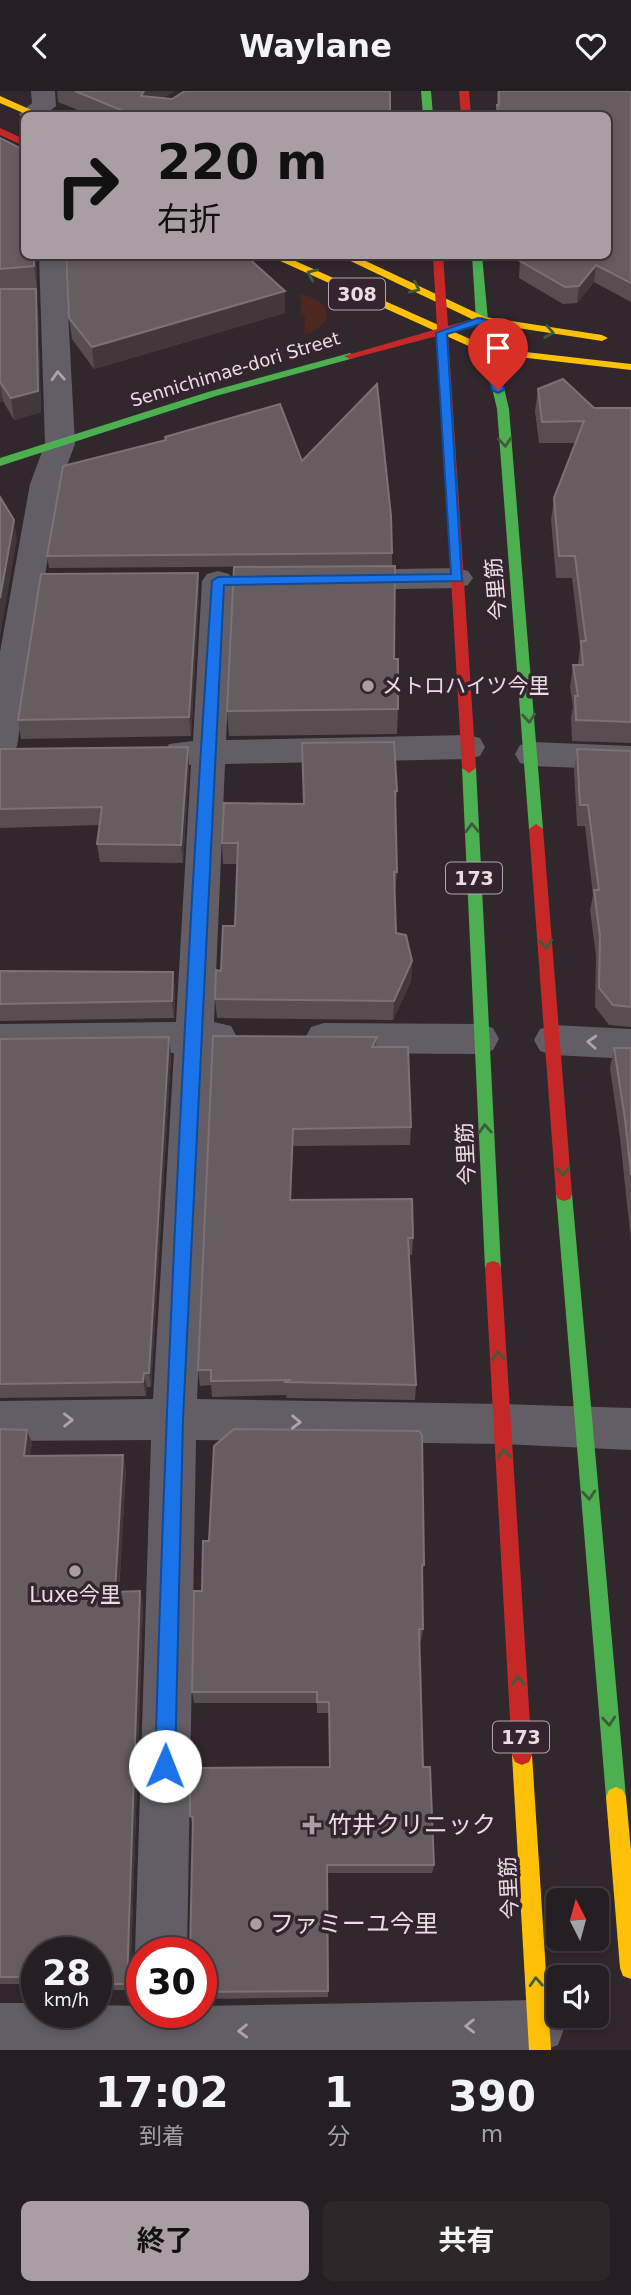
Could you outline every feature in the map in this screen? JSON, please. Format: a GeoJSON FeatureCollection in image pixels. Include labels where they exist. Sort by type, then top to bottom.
{"type":"FeatureCollection","features":[{"type":"Feature","properties":{"kind":"main road"},"geometry":{"type":"LineString","coordinates":[[426,91],[428,112]]}},
{"type":"Feature","properties":{"kind":"main road"},"geometry":{"type":"LineString","coordinates":[[464,91],[466,112]]}},
{"type":"Feature","properties":{"kind":"main road"},"geometry":{"type":"LineString","coordinates":[[0,99],[27,112]]}},
{"type":"Feature","properties":{"kind":"main road"},"geometry":{"type":"LineString","coordinates":[[0,131],[21,142]]}},
{"type":"Feature","properties":{"kind":"main road","name":"308"},"geometry":{"type":"LineString","coordinates":[[281,259],[442,333],[488,351],[631,367]]}},
{"type":"Feature","properties":{"kind":"main road","name":"308"},"geometry":{"type":"LineString","coordinates":[[352,259],[482,320],[553,333],[618,339]]}},
{"type":"Feature","properties":{"kind":"main road","name":"今里筋"},"geometry":{"type":"LineString","coordinates":[[438,259],[468,747],[480,1039],[539,2038]]}},
{"type":"Feature","properties":{"kind":"main road","name":"今里筋"},"geometry":{"type":"LineString","coordinates":[[477,259],[482,320],[503,409],[583,1427],[631,1968]]}},
{"type":"Feature","properties":{"kind":"main road","name":"Sennichimae-dori Street"},"geometry":{"type":"LineString","coordinates":[[0,462],[212,394],[482,320]]}},
{"type":"Feature","properties":{"kind":"street"},"geometry":{"type":"LineString","coordinates":[[37,112],[44,106],[43,91]]}},
{"type":"Feature","properties":{"kind":"street"},"geometry":{"type":"LineString","coordinates":[[9,751],[43,581],[46,484],[60,444],[40,298],[51,259]]}},
{"type":"Feature","properties":{"kind":"street"},"geometry":{"type":"LineString","coordinates":[[313,580],[457,578]]}},
{"type":"Feature","properties":{"kind":"street"},"geometry":{"type":"LineString","coordinates":[[161,1937],[174,1419],[218,581]]}},
{"type":"Feature","properties":{"kind":"street"},"geometry":{"type":"LineString","coordinates":[[152,753],[468,747]]}},
{"type":"Feature","properties":{"kind":"street"},"geometry":{"type":"LineString","coordinates":[[532,754],[631,758]]}},
{"type":"Feature","properties":{"kind":"street"},"geometry":{"type":"LineString","coordinates":[[0,1038],[249,1037]]}},
{"type":"Feature","properties":{"kind":"street"},"geometry":{"type":"LineString","coordinates":[[290,1038],[480,1039]]}},
{"type":"Feature","properties":{"kind":"street"},"geometry":{"type":"LineString","coordinates":[[553,1040],[631,1044]]}},
{"type":"Feature","properties":{"kind":"street"},"geometry":{"type":"LineString","coordinates":[[0,1421],[174,1419],[502,1424],[631,1429]]}},
{"type":"Feature","properties":{"kind":"street"},"geometry":{"type":"LineString","coordinates":[[0,2029],[126,2024]]}},
{"type":"Feature","properties":{"kind":"street"},"geometry":{"type":"LineString","coordinates":[[217,2025],[539,2038]]}},
{"type":"Feature","properties":{"kind":"shaded area"},"geometry":{"type":"Polygon","coordinates":[[[299,294],[319,301],[327,312],[322,324],[304,335],[305,316],[300,315],[302,303],[299,294]]]}},
{"type":"Feature","properties":{"kind":"building"},"geometry":{"type":"Polygon","coordinates":[[[75,91],[144,91],[141,96],[172,99],[185,91],[390,91],[390,112],[126,112],[75,91]]]}},
{"type":"Feature","properties":{"kind":"building"},"geometry":{"type":"Polygon","coordinates":[[[499,91],[631,91],[631,283],[596,265],[579,286],[565,287],[520,261],[611,259],[611,112],[498,112],[499,91]]]}},
{"type":"Feature","properties":{"kind":"building"},"geometry":{"type":"Polygon","coordinates":[[[0,138],[21,148],[21,259],[34,259],[34,266],[0,269],[0,138]]]}},
{"type":"Feature","properties":{"kind":"building"},"geometry":{"type":"Polygon","coordinates":[[[66,259],[249,259],[285,291],[92,347],[69,318],[66,259]]]}},
{"type":"Feature","properties":{"kind":"building"},"geometry":{"type":"Polygon","coordinates":[[[0,289],[36,289],[38,391],[11,398],[0,382],[0,289]]]}},
{"type":"Feature","properties":{"kind":"building"},"geometry":{"type":"Polygon","coordinates":[[[563,379],[594,408],[631,408],[631,722],[576,720],[575,696],[578,696],[573,665],[583,665],[581,641],[586,641],[575,556],[559,556],[554,498],[584,421],[542,422],[538,389],[563,379]]]}},
{"type":"Feature","properties":{"kind":"building"},"geometry":{"type":"Polygon","coordinates":[[[377,384],[391,516],[392,553],[47,556],[63,466],[166,440],[165,437],[280,404],[302,461],[377,384]]]}},
{"type":"Feature","properties":{"kind":"building"},"geometry":{"type":"Polygon","coordinates":[[[0,497],[14,520],[0,598],[0,497]]]}},
{"type":"Feature","properties":{"kind":"building"},"geometry":{"type":"Polygon","coordinates":[[[395,566],[394,659],[398,659],[398,709],[227,711],[234,567],[395,566]]]}},
{"type":"Feature","properties":{"kind":"building"},"geometry":{"type":"Polygon","coordinates":[[[198,573],[189,717],[18,720],[41,574],[198,573]]]}},
{"type":"Feature","properties":{"kind":"building"},"geometry":{"type":"Polygon","coordinates":[[[394,742],[397,791],[397,872],[394,872],[396,933],[406,935],[412,961],[394,1001],[215,999],[216,970],[221,971],[223,926],[235,926],[238,843],[222,843],[224,803],[304,804],[302,743],[394,742]]]}},
{"type":"Feature","properties":{"kind":"building"},"geometry":{"type":"Polygon","coordinates":[[[188,747],[181,845],[97,844],[102,807],[0,809],[0,749],[188,747]]]}},
{"type":"Feature","properties":{"kind":"building"},"geometry":{"type":"Polygon","coordinates":[[[577,749],[631,751],[631,1007],[613,1005],[599,988],[600,936],[594,890],[599,890],[588,805],[580,805],[577,749]]]}},
{"type":"Feature","properties":{"kind":"building"},"geometry":{"type":"Polygon","coordinates":[[[0,971],[173,972],[172,1001],[0,1004],[0,971]]]}},
{"type":"Feature","properties":{"kind":"building"},"geometry":{"type":"Polygon","coordinates":[[[213,1036],[377,1037],[372,1047],[408,1047],[411,1127],[293,1129],[290,1200],[412,1199],[413,1238],[408,1238],[416,1385],[286,1382],[289,1380],[211,1381],[211,1370],[198,1370],[213,1036]]]}},
{"type":"Feature","properties":{"kind":"building"},"geometry":{"type":"Polygon","coordinates":[[[169,1037],[149,1373],[144,1373],[143,1382],[0,1384],[0,1039],[169,1037]]]}},
{"type":"Feature","properties":{"kind":"building"},"geometry":{"type":"Polygon","coordinates":[[[614,1048],[631,1048],[631,1175],[625,1119],[614,1048]]]}},
{"type":"Feature","properties":{"kind":"building"},"geometry":{"type":"Polygon","coordinates":[[[0,1429],[27,1430],[24,1456],[123,1455],[115,1592],[140,1591],[126,1984],[112,1984],[112,1937],[21,1937],[21,1977],[0,1977],[0,1429]]]}},
{"type":"Feature","properties":{"kind":"building"},"geometry":{"type":"Polygon","coordinates":[[[234,1429],[419,1431],[422,1435],[424,1565],[423,1629],[419,1629],[423,1767],[430,1767],[434,1865],[327,1865],[328,1991],[217,1992],[217,1937],[190,1937],[193,1817],[190,1816],[190,1768],[330,1767],[329,1702],[317,1702],[317,1692],[192,1692],[194,1591],[202,1591],[203,1541],[209,1541],[214,1446],[234,1429]]]}},
{"type":"Feature","properties":{"kind":"traffic: fast"},"geometry":{"type":"LineString","coordinates":[[426,91],[428,112]]}},
{"type":"Feature","properties":{"kind":"traffic: fast"},"geometry":{"type":"LineString","coordinates":[[477,259],[482,320],[503,409],[536,829]]}},
{"type":"Feature","properties":{"kind":"traffic: fast"},"geometry":{"type":"LineString","coordinates":[[0,462],[212,394],[350,356]]}},
{"type":"Feature","properties":{"kind":"traffic: fast"},"geometry":{"type":"LineString","coordinates":[[469,768],[493,1268]]}},
{"type":"Feature","properties":{"kind":"traffic: fast"},"geometry":{"type":"LineString","coordinates":[[564,1194],[616,1797]]}},
{"type":"Feature","properties":{"kind":"traffic: slow"},"geometry":{"type":"LineString","coordinates":[[0,99],[28,112]]}},
{"type":"Feature","properties":{"kind":"traffic: slow"},"geometry":{"type":"LineString","coordinates":[[281,259],[488,351],[631,367]]}},
{"type":"Feature","properties":{"kind":"traffic: slow"},"geometry":{"type":"LineString","coordinates":[[352,259],[482,320],[602,338]]}},
{"type":"Feature","properties":{"kind":"traffic: slow"},"geometry":{"type":"LineString","coordinates":[[522,1755],[540,2050]]}},
{"type":"Feature","properties":{"kind":"traffic: slow"},"geometry":{"type":"LineString","coordinates":[[616,1797],[631,1968]]}},
{"type":"Feature","properties":{"kind":"traffic: jam"},"geometry":{"type":"LineString","coordinates":[[464,91],[466,112]]}},
{"type":"Feature","properties":{"kind":"traffic: jam"},"geometry":{"type":"LineString","coordinates":[[0,131],[21,142]]}},
{"type":"Feature","properties":{"kind":"traffic: jam"},"geometry":{"type":"LineString","coordinates":[[438,259],[469,768]]}},
{"type":"Feature","properties":{"kind":"traffic: jam"},"geometry":{"type":"LineString","coordinates":[[350,356],[482,320]]}},
{"type":"Feature","properties":{"kind":"traffic: jam"},"geometry":{"type":"LineString","coordinates":[[536,829],[564,1194]]}},
{"type":"Feature","properties":{"kind":"traffic: jam"},"geometry":{"type":"LineString","coordinates":[[493,1268],[522,1755]]}},
{"type":"Feature","properties":{"kind":"place","name":"メトロハイツ今里"},"geometry":{"type":"Point","coordinates":[368,686]}},
{"type":"Feature","properties":{"kind":"place","name":"Luxe今里"},"geometry":{"type":"Point","coordinates":[75,1571]}},
{"type":"Feature","properties":{"kind":"place","name":"竹井クリニック"},"geometry":{"type":"Point","coordinates":[312,1825]}},
{"type":"Feature","properties":{"kind":"place","name":"ファミーユ今里"},"geometry":{"type":"Point","coordinates":[256,1924]}},
{"type":"Feature","properties":{"kind":"route"},"geometry":{"type":"LineString","coordinates":[[165,1766],[174,1419],[218,581],[457,578],[442,333],[482,320],[498,390]]}}]}
